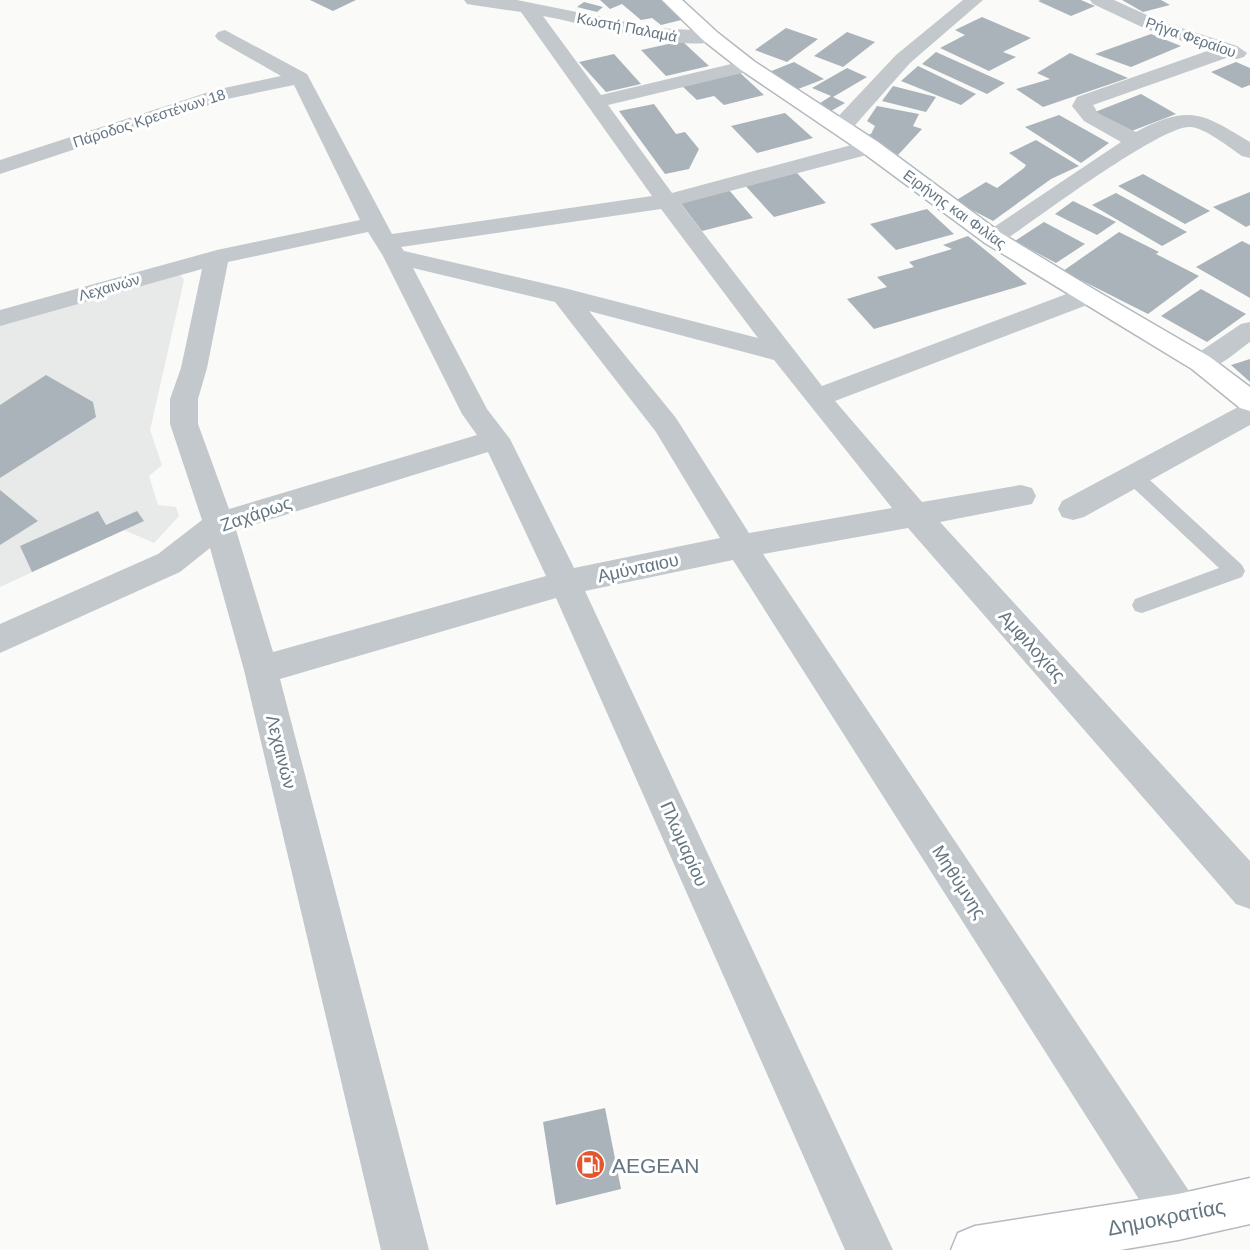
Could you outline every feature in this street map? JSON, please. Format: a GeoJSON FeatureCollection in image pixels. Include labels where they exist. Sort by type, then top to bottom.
{"type":"FeatureCollection","features":[{"type":"Feature","properties":{"kind":"street","name":"Κωστή Παλαμά"},"geometry":{"type":"LineString","coordinates":[[473,0],[527,7],[668,36],[690,39],[711,37]]}},
{"type":"Feature","properties":{"kind":"street","name":"Ειρήνης και Φιλίας"},"geometry":{"type":"LineString","coordinates":[[671,0],[711,37],[748,66],[870,147],[993,238],[1086,296],[1166,340],[1250,400]]}},
{"type":"Feature","properties":{"kind":"street"},"geometry":{"type":"LineString","coordinates":[[841,127],[903,60],[974,0]]}},
{"type":"Feature","properties":{"kind":"street","name":"Ρήγα Φεραίου"},"geometry":{"type":"LineString","coordinates":[[1099,0],[1153,25],[1250,58]]}},
{"type":"Feature","properties":{"kind":"street","name":"Αμφιλοχίας"},"geometry":{"type":"LineString","coordinates":[[527,7],[667,201],[817,398],[915,515],[1250,890]]}},
{"type":"Feature","properties":{"kind":"street"},"geometry":{"type":"LineString","coordinates":[[225,36],[300,78]]}},
{"type":"Feature","properties":{"kind":"street"},"geometry":{"type":"LineString","coordinates":[[1136,141],[1084,112],[1082,106],[1084,101],[1230,50]]}},
{"type":"Feature","properties":{"kind":"street"},"geometry":{"type":"LineString","coordinates":[[596,102],[748,66]]}},
{"type":"Feature","properties":{"kind":"street","name":"Πάροδος Κρεστένων 18"},"geometry":{"type":"LineString","coordinates":[[0,166],[222,94],[300,78]]}},
{"type":"Feature","properties":{"kind":"street","name":"Πλωμαρίου"},"geometry":{"type":"LineString","coordinates":[[300,78],[476,414],[496,439],[565,583],[869,1250]]}},
{"type":"Feature","properties":{"kind":"street"},"geometry":{"type":"LineString","coordinates":[[993,238],[1136,141],[1164,126],[1190,120],[1207,125],[1250,151]]}},
{"type":"Feature","properties":{"kind":"street","name":"Λεχαινών"},"geometry":{"type":"LineString","coordinates":[[0,318],[218,257],[385,240],[667,201],[870,147]]}},
{"type":"Feature","properties":{"kind":"street"},"geometry":{"type":"LineString","coordinates":[[385,240],[564,296],[784,354]]}},
{"type":"Feature","properties":{"kind":"street","name":"Λεχαινών"},"geometry":{"type":"LineString","coordinates":[[218,257],[194,368],[184,399],[184,424],[219,524],[261,670],[405,1250]]}},
{"type":"Feature","properties":{"kind":"street","name":"Μηθύμνης"},"geometry":{"type":"LineString","coordinates":[[564,296],[666,425],[741,546],[1178,1217]]}},
{"type":"Feature","properties":{"kind":"street"},"geometry":{"type":"LineString","coordinates":[[817,398],[1086,296]]}},
{"type":"Feature","properties":{"kind":"street"},"geometry":{"type":"LineString","coordinates":[[1201,363],[1250,330]]}},
{"type":"Feature","properties":{"kind":"street"},"geometry":{"type":"LineString","coordinates":[[1073,509],[1250,413]]}},
{"type":"Feature","properties":{"kind":"street","name":"Ζαχάρως"},"geometry":{"type":"LineString","coordinates":[[0,639],[170,563],[219,524],[496,439]]}},
{"type":"Feature","properties":{"kind":"street","name":"Αμύνταιου"},"geometry":{"type":"LineString","coordinates":[[261,670],[565,583],[741,546],[1021,496]]}},
{"type":"Feature","properties":{"kind":"street","name":"Δημοκρατίας"},"geometry":{"type":"LineString","coordinates":[[975,1250],[1178,1217],[1250,1201]]}},
{"type":"Feature","properties":{"kind":"lane"},"geometry":{"type":"LineString","coordinates":[[1133,476],[1235,571],[1142,605]]}},
{"type":"Feature","properties":{"kind":"shaded area"},"geometry":{"type":"Polygon","coordinates":[[[180,275],[184,280],[150,430],[162,465],[149,476],[158,505],[176,507],[179,516],[154,543],[124,530],[0,587],[0,325],[180,275]]]}},
{"type":"Feature","properties":{"kind":"building"},"geometry":{"type":"Polygon","coordinates":[[[310,0],[356,0],[333,11],[310,0]]]}},
{"type":"Feature","properties":{"kind":"building"},"geometry":{"type":"Polygon","coordinates":[[[600,0],[661,0],[685,19],[661,25],[652,18],[641,20],[622,4],[610,9],[600,0]]]}},
{"type":"Feature","properties":{"kind":"building"},"geometry":{"type":"Polygon","coordinates":[[[1081,0],[1095,6],[1071,16],[1038,1],[1081,0]]]}},
{"type":"Feature","properties":{"kind":"building"},"geometry":{"type":"Polygon","coordinates":[[[1122,0],[1161,0],[1170,5],[1143,12],[1122,0]]]}},
{"type":"Feature","properties":{"kind":"building"},"geometry":{"type":"Polygon","coordinates":[[[584,2],[603,7],[597,12],[577,7],[584,2]]]}},
{"type":"Feature","properties":{"kind":"building"},"geometry":{"type":"Polygon","coordinates":[[[982,17],[1031,38],[1003,52],[1016,57],[989,71],[940,48],[965,35],[955,30],[982,17]]]}},
{"type":"Feature","properties":{"kind":"building"},"geometry":{"type":"Polygon","coordinates":[[[786,28],[818,39],[787,62],[755,50],[786,28]]]}},
{"type":"Feature","properties":{"kind":"building"},"geometry":{"type":"Polygon","coordinates":[[[847,32],[875,42],[843,67],[814,56],[847,32]]]}},
{"type":"Feature","properties":{"kind":"building"},"geometry":{"type":"Polygon","coordinates":[[[1151,34],[1181,46],[1131,67],[1095,54],[1151,34]]]}},
{"type":"Feature","properties":{"kind":"building"},"geometry":{"type":"Polygon","coordinates":[[[682,41],[709,66],[666,76],[641,50],[682,41]]]}},
{"type":"Feature","properties":{"kind":"building"},"geometry":{"type":"Polygon","coordinates":[[[936,52],[1005,83],[987,94],[922,64],[936,52]]]}},
{"type":"Feature","properties":{"kind":"building"},"geometry":{"type":"Polygon","coordinates":[[[1070,53],[1128,78],[1043,107],[1016,89],[1050,79],[1037,73],[1070,53]]]}},
{"type":"Feature","properties":{"kind":"building"},"geometry":{"type":"Polygon","coordinates":[[[614,54],[641,84],[606,92],[579,62],[614,54]]]}},
{"type":"Feature","properties":{"kind":"building"},"geometry":{"type":"Polygon","coordinates":[[[794,62],[824,79],[793,91],[764,74],[794,62]]]}},
{"type":"Feature","properties":{"kind":"building"},"geometry":{"type":"Polygon","coordinates":[[[1236,62],[1250,68],[1250,85],[1242,88],[1211,72],[1236,62]]]}},
{"type":"Feature","properties":{"kind":"building"},"geometry":{"type":"Polygon","coordinates":[[[918,66],[976,94],[961,105],[901,81],[918,66]]]}},
{"type":"Feature","properties":{"kind":"building"},"geometry":{"type":"Polygon","coordinates":[[[847,68],[867,77],[833,97],[845,103],[831,111],[817,105],[831,96],[812,88],[847,68]]]}},
{"type":"Feature","properties":{"kind":"building"},"geometry":{"type":"Polygon","coordinates":[[[738,71],[764,95],[724,105],[714,96],[697,100],[681,85],[738,71]]]}},
{"type":"Feature","properties":{"kind":"building"},"geometry":{"type":"Polygon","coordinates":[[[893,86],[936,97],[926,112],[882,101],[893,86]]]}},
{"type":"Feature","properties":{"kind":"building"},"geometry":{"type":"Polygon","coordinates":[[[1141,94],[1176,114],[1129,132],[1095,112],[1141,94]]]}},
{"type":"Feature","properties":{"kind":"building"},"geometry":{"type":"Polygon","coordinates":[[[654,104],[676,134],[685,132],[699,149],[689,169],[665,174],[619,111],[654,104]]]}},
{"type":"Feature","properties":{"kind":"building"},"geometry":{"type":"Polygon","coordinates":[[[877,106],[919,114],[913,126],[922,129],[898,155],[865,135],[871,134],[875,126],[867,121],[877,106]]]}},
{"type":"Feature","properties":{"kind":"building"},"geometry":{"type":"Polygon","coordinates":[[[785,113],[813,138],[757,153],[731,126],[785,113]]]}},
{"type":"Feature","properties":{"kind":"building"},"geometry":{"type":"Polygon","coordinates":[[[1059,115],[1109,143],[1081,163],[1025,127],[1059,115]]]}},
{"type":"Feature","properties":{"kind":"building"},"geometry":{"type":"Polygon","coordinates":[[[1036,140],[1079,166],[1051,179],[993,221],[955,201],[986,182],[997,188],[1024,168],[1026,165],[1009,153],[1036,140]]]}},
{"type":"Feature","properties":{"kind":"building"},"geometry":{"type":"Polygon","coordinates":[[[793,169],[826,203],[774,217],[742,182],[793,169]]]}},
{"type":"Feature","properties":{"kind":"building"},"geometry":{"type":"Polygon","coordinates":[[[1143,174],[1210,211],[1185,224],[1118,186],[1143,174]]]}},
{"type":"Feature","properties":{"kind":"building"},"geometry":{"type":"Polygon","coordinates":[[[729,190],[753,218],[702,231],[679,201],[729,190]]]}},
{"type":"Feature","properties":{"kind":"building"},"geometry":{"type":"Polygon","coordinates":[[[1250,192],[1250,225],[1246,227],[1213,207],[1250,192]]]}},
{"type":"Feature","properties":{"kind":"building"},"geometry":{"type":"Polygon","coordinates":[[[1116,193],[1187,232],[1162,246],[1092,205],[1116,193]]]}},
{"type":"Feature","properties":{"kind":"building"},"geometry":{"type":"Polygon","coordinates":[[[1073,201],[1116,222],[1097,235],[1055,214],[1073,201]]]}},
{"type":"Feature","properties":{"kind":"building"},"geometry":{"type":"Polygon","coordinates":[[[927,209],[954,234],[896,250],[870,224],[927,209]]]}},
{"type":"Feature","properties":{"kind":"building"},"geometry":{"type":"Polygon","coordinates":[[[1044,222],[1085,244],[1056,263],[1015,241],[1044,222]]]}},
{"type":"Feature","properties":{"kind":"building"},"geometry":{"type":"Polygon","coordinates":[[[1119,232],[1199,276],[1148,314],[1063,271],[1119,232]]]}},
{"type":"Feature","properties":{"kind":"building"},"geometry":{"type":"Polygon","coordinates":[[[968,236],[1027,284],[874,329],[847,299],[887,287],[877,277],[914,267],[909,262],[952,249],[943,245],[968,236]]]}},
{"type":"Feature","properties":{"kind":"building"},"geometry":{"type":"Polygon","coordinates":[[[1242,241],[1250,245],[1250,298],[1196,267],[1242,241]]]}},
{"type":"Feature","properties":{"kind":"building"},"geometry":{"type":"Polygon","coordinates":[[[1201,289],[1246,314],[1207,342],[1161,316],[1201,289]]]}},
{"type":"Feature","properties":{"kind":"building"},"geometry":{"type":"Polygon","coordinates":[[[1250,359],[1250,382],[1231,365],[1250,359]]]}},
{"type":"Feature","properties":{"kind":"building"},"geometry":{"type":"Polygon","coordinates":[[[46,375],[93,402],[96,417],[0,478],[0,405],[46,375]]]}},
{"type":"Feature","properties":{"kind":"building"},"geometry":{"type":"Polygon","coordinates":[[[0,490],[38,521],[0,545],[0,490]]]}},
{"type":"Feature","properties":{"kind":"building"},"geometry":{"type":"Polygon","coordinates":[[[98,511],[106,525],[137,511],[144,521],[32,572],[20,546],[98,511]]]}},
{"type":"Feature","properties":{"kind":"building"},"geometry":{"type":"Polygon","coordinates":[[[605,1108],[621,1189],[556,1205],[543,1122],[605,1108]]]}},
{"type":"Feature","properties":{"kind":"place","name":"AEGEAN"},"geometry":{"type":"Point","coordinates":[591,1165]}}]}
